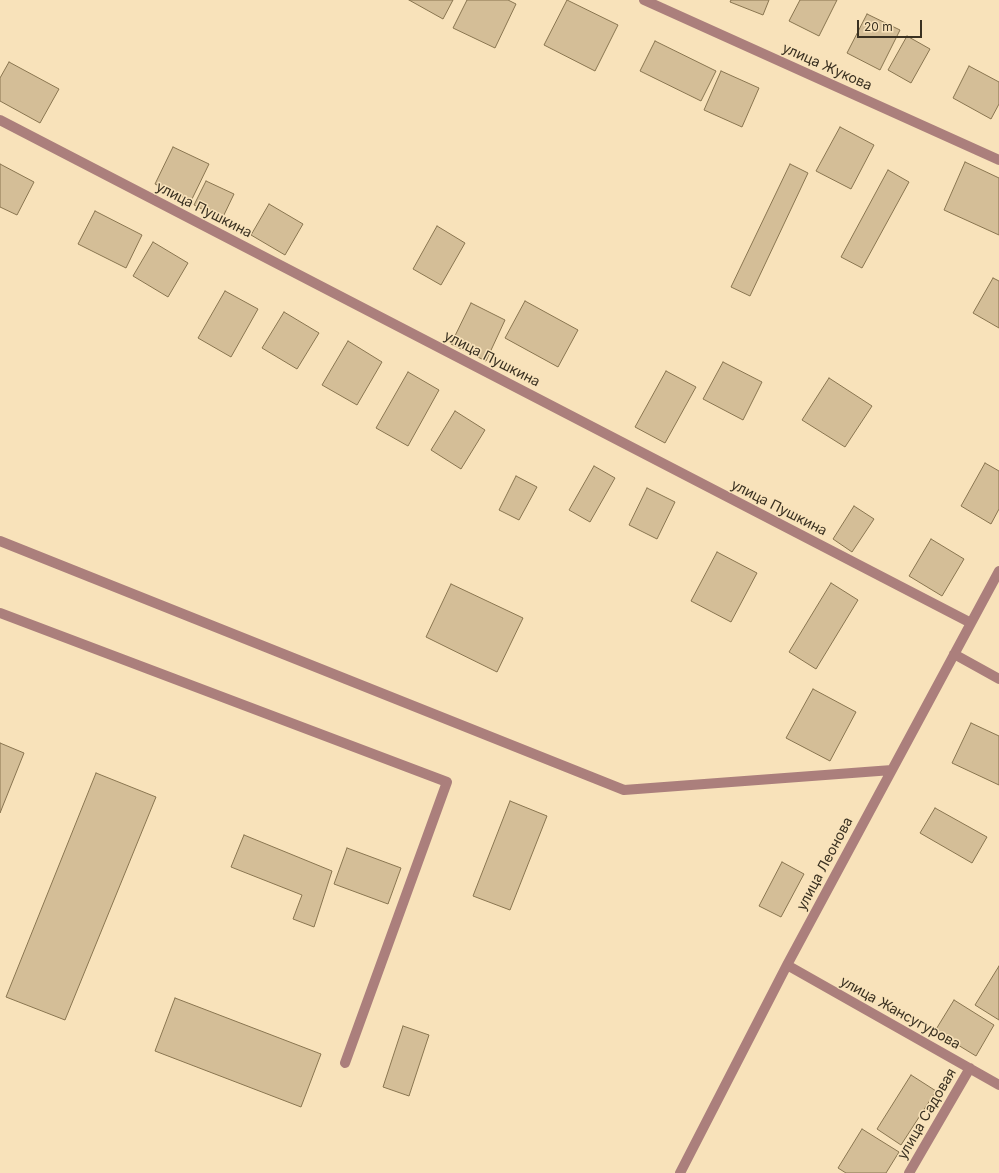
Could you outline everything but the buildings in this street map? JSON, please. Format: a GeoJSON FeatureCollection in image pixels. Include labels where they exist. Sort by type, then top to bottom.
{"type":"FeatureCollection","features":[{"type":"Feature","properties":{"kind":"street","name":"улица Жукова"},"geometry":{"type":"LineString","coordinates":[[644,0],[999,160]]}},
{"type":"Feature","properties":{"kind":"street","name":"улица Пушкина"},"geometry":{"type":"LineString","coordinates":[[0,120],[971,623]]}},
{"type":"Feature","properties":{"kind":"street"},"geometry":{"type":"LineString","coordinates":[[0,541],[624,790],[892,770]]}},
{"type":"Feature","properties":{"kind":"street","name":"улица Леонова"},"geometry":{"type":"LineString","coordinates":[[680,1173],[787,965],[999,571]]}},
{"type":"Feature","properties":{"kind":"street"},"geometry":{"type":"LineString","coordinates":[[0,613],[447,782],[344,1063]]}},
{"type":"Feature","properties":{"kind":"street"},"geometry":{"type":"LineString","coordinates":[[954,654],[999,679]]}},
{"type":"Feature","properties":{"kind":"street","name":"улица Жансугурова"},"geometry":{"type":"LineString","coordinates":[[787,965],[999,1085]]}},
{"type":"Feature","properties":{"kind":"street","name":"улица Садовая"},"geometry":{"type":"LineString","coordinates":[[909,1173],[970,1068]]}}]}
